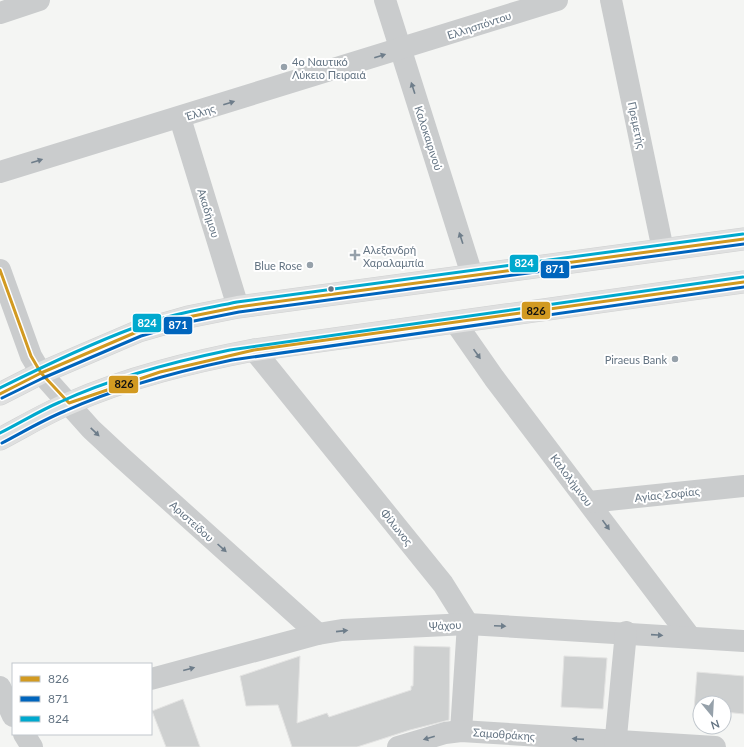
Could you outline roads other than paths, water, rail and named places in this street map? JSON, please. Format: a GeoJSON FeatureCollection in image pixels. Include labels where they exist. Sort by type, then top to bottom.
{"type":"FeatureCollection","features":[{"type":"Feature","properties":{"kind":"main road"},"geometry":{"type":"LineString","coordinates":[[0,394],[41,373],[139,331],[188,317],[238,307],[744,239]]}},
{"type":"Feature","properties":{"kind":"main road"},"geometry":{"type":"LineString","coordinates":[[0,439],[69,403],[109,387],[202,360],[254,350],[744,282]]}},
{"type":"Feature","properties":{"kind":"street"},"geometry":{"type":"LineString","coordinates":[[0,13],[39,0]]}},
{"type":"Feature","properties":{"kind":"street","name":"Καλοκαιρινού"},"geometry":{"type":"LineString","coordinates":[[385,0],[472,275]]}},
{"type":"Feature","properties":{"kind":"street","name":"Ελλησπόντου"},"geometry":{"type":"LineString","coordinates":[[400,50],[557,0]]}},
{"type":"Feature","properties":{"kind":"street","name":"Πρεμετής"},"geometry":{"type":"LineString","coordinates":[[611,0],[663,250]]}},
{"type":"Feature","properties":{"kind":"street","name":"Έλλης"},"geometry":{"type":"LineString","coordinates":[[0,172],[400,50]]}},
{"type":"Feature","properties":{"kind":"street","name":"Ακαδήμου"},"geometry":{"type":"LineString","coordinates":[[180,118],[238,307]]}},
{"type":"Feature","properties":{"kind":"street","name":"Αριστείδου"},"geometry":{"type":"LineString","coordinates":[[0,270],[8,315],[41,373],[91,429],[318,634]]}},
{"type":"Feature","properties":{"kind":"street","name":"Καλολήμνου"},"geometry":{"type":"LineString","coordinates":[[455,322],[494,378],[590,502],[657,596],[690,638]]}},
{"type":"Feature","properties":{"kind":"street","name":"Φίλωνος"},"geometry":{"type":"LineString","coordinates":[[254,350],[443,584],[468,624]]}},
{"type":"Feature","properties":{"kind":"street","name":"Αγίας Σοφίας"},"geometry":{"type":"LineString","coordinates":[[590,502],[744,486]]}},
{"type":"Feature","properties":{"kind":"street"},"geometry":{"type":"LineString","coordinates":[[461,731],[468,624]]}},
{"type":"Feature","properties":{"kind":"street","name":"Ψάχου"},"geometry":{"type":"LineString","coordinates":[[152,679],[318,634],[342,630],[468,624],[626,632],[744,641]]}},
{"type":"Feature","properties":{"kind":"street"},"geometry":{"type":"LineString","coordinates":[[615,744],[626,632]]}},
{"type":"Feature","properties":{"kind":"street"},"geometry":{"type":"LineString","coordinates":[[0,687],[12,714]]}},
{"type":"Feature","properties":{"kind":"street"},"geometry":{"type":"LineString","coordinates":[[0,720],[12,716]]}},
{"type":"Feature","properties":{"kind":"street","name":"Σαμοθράκης"},"geometry":{"type":"LineString","coordinates":[[398,747],[461,731],[615,744],[715,747]]}},
{"type":"Feature","properties":{"kind":"street"},"geometry":{"type":"LineString","coordinates":[[25,735],[32,747]]}},
{"type":"Feature","properties":{"kind":"place","name":"4ο Ναυτικό Λύκειο Πειραιά"},"geometry":{"type":"Point","coordinates":[284,67]}},
{"type":"Feature","properties":{"kind":"place","name":"Αλεξανδρή Χαραλαμπία"},"geometry":{"type":"Point","coordinates":[355,255]}},
{"type":"Feature","properties":{"kind":"place","name":"Blue Rose"},"geometry":{"type":"Point","coordinates":[310,265]}},
{"type":"Feature","properties":{"kind":"place","name":"Piraeus Bank"},"geometry":{"type":"Point","coordinates":[675,359]}}]}
